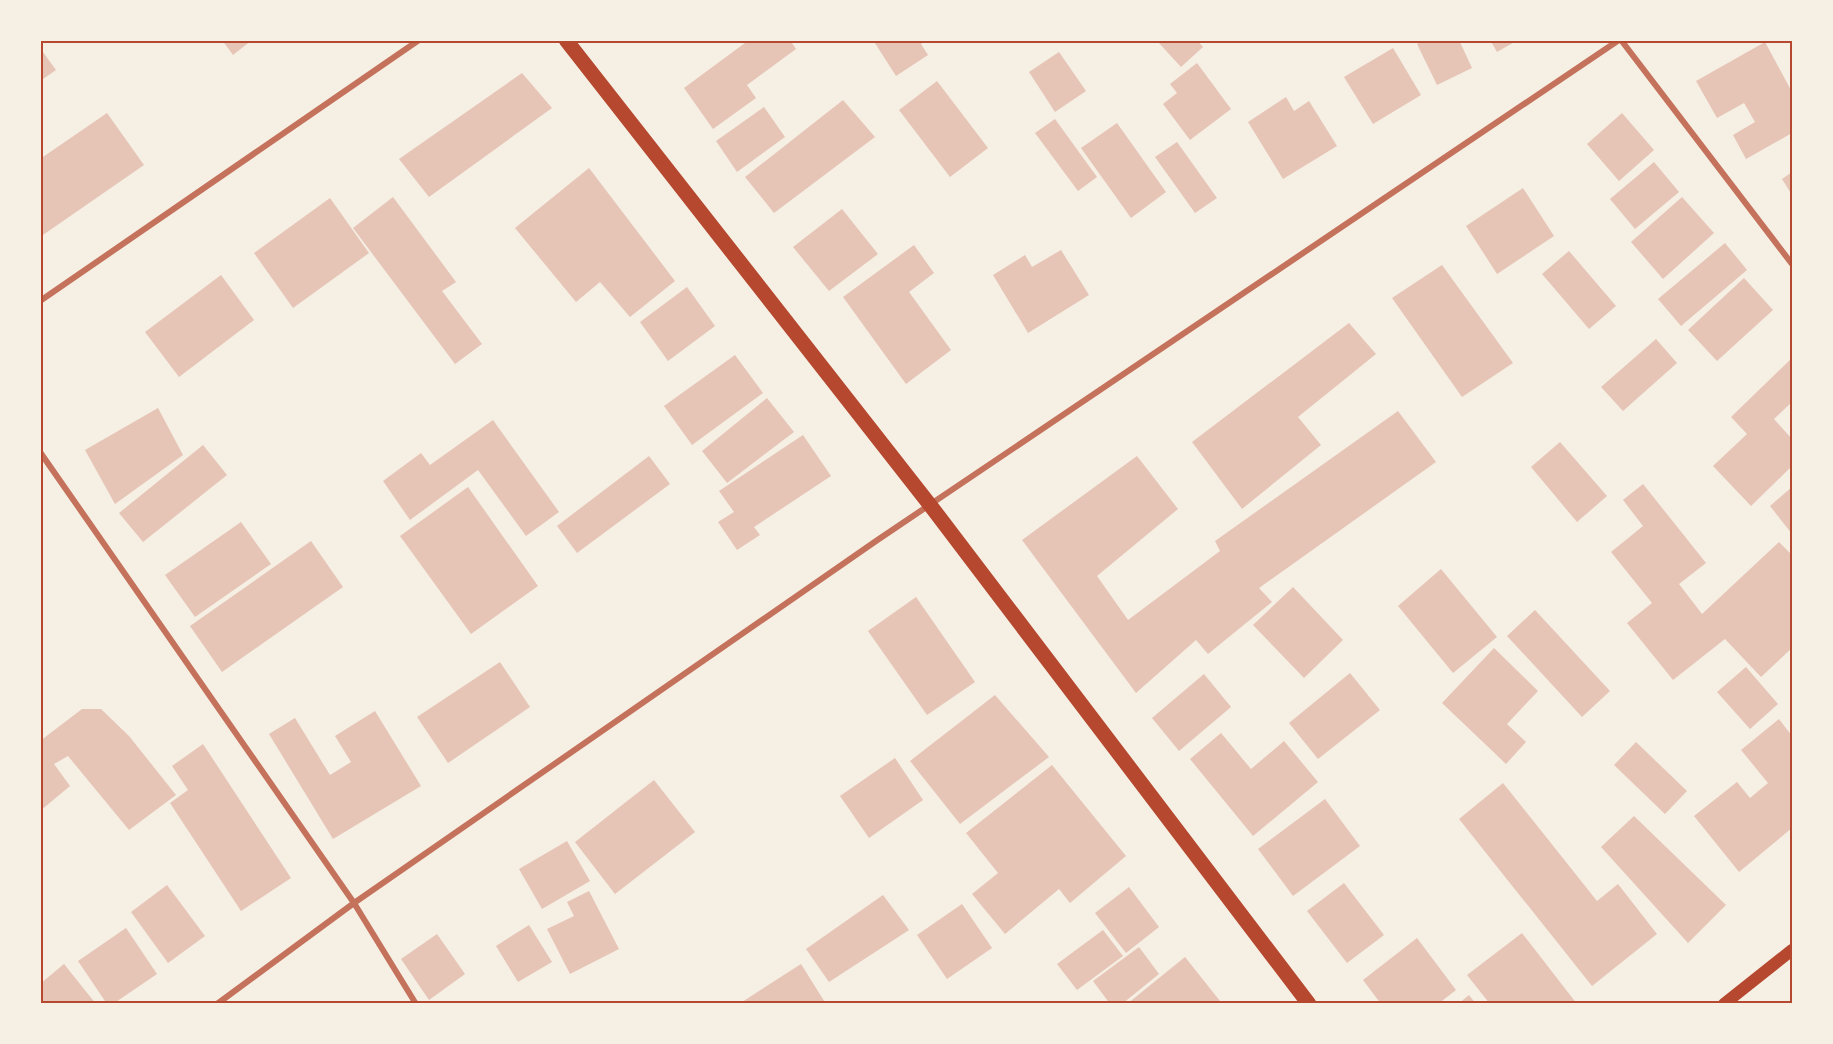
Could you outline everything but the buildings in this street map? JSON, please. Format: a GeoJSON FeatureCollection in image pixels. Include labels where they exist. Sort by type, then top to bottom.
{"type":"FeatureCollection","features":[{"type":"Feature","properties":{"kind":"main road"},"geometry":{"type":"LineString","coordinates":[[566,40],[930,504],[1309,1004]]}},
{"type":"Feature","properties":{"kind":"main road"},"geometry":{"type":"LineString","coordinates":[[1724,1004],[1792,950]]}},
{"type":"Feature","properties":{"kind":"street"},"geometry":{"type":"LineString","coordinates":[[40,301],[419,40]]}},
{"type":"Feature","properties":{"kind":"street"},"geometry":{"type":"LineString","coordinates":[[217,1004],[354,903],[930,504],[1620,40],[1792,264]]}},
{"type":"Feature","properties":{"kind":"street"},"geometry":{"type":"LineString","coordinates":[[40,452],[354,903],[416,1004]]}}]}
